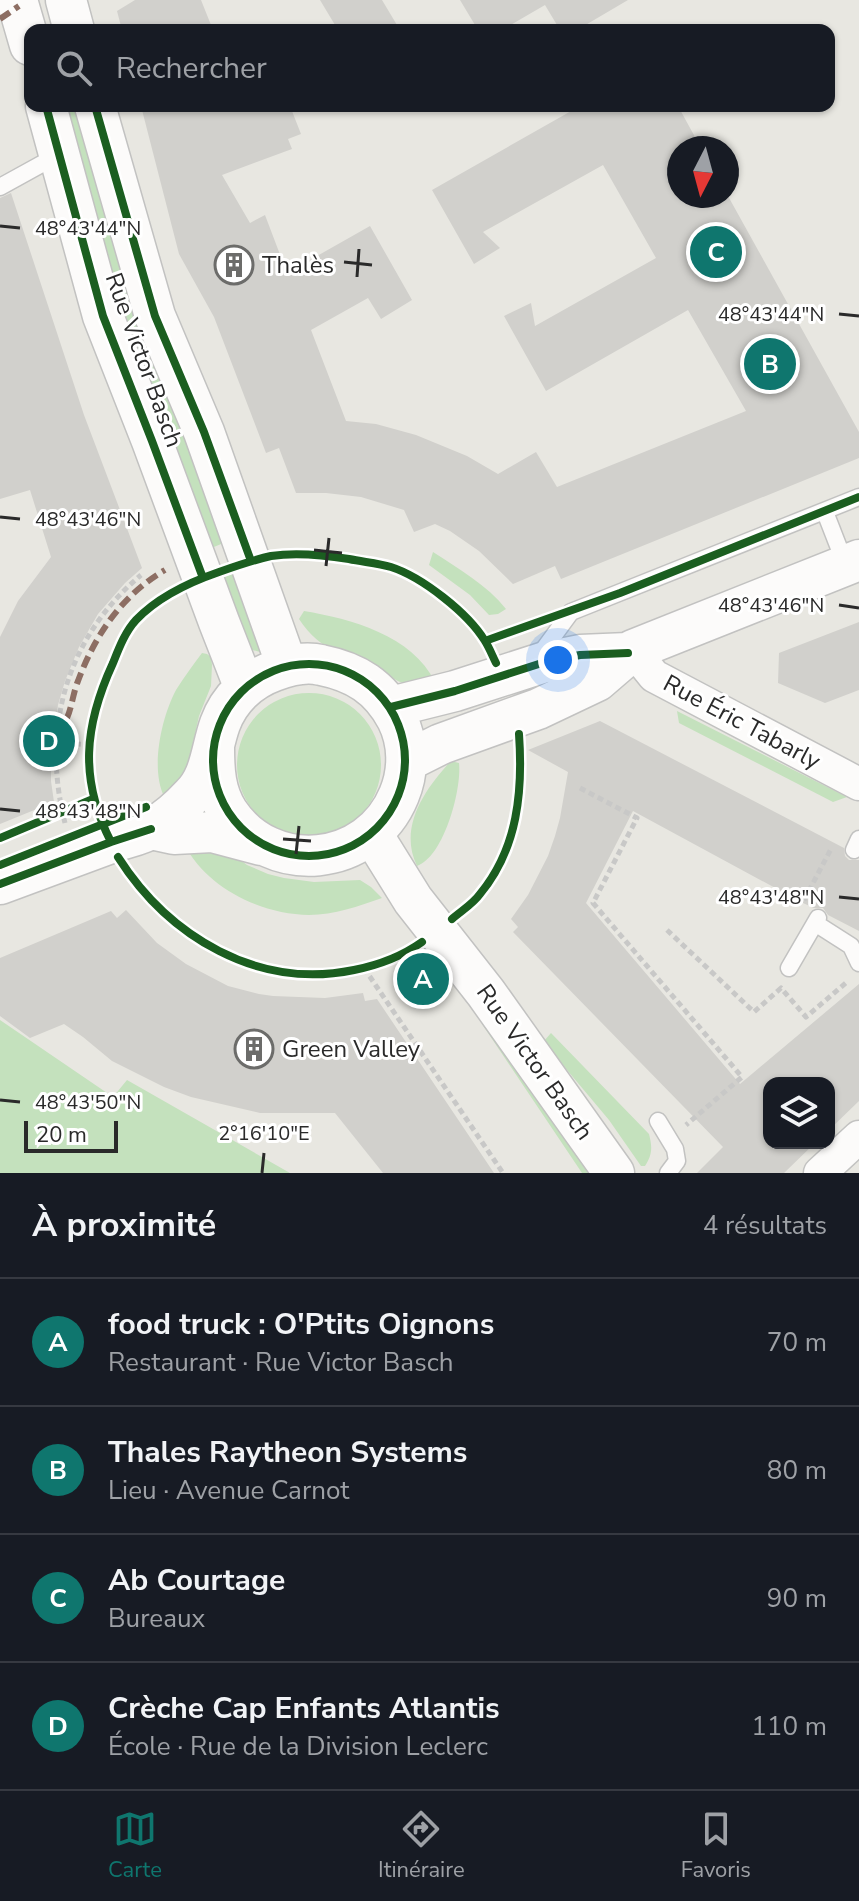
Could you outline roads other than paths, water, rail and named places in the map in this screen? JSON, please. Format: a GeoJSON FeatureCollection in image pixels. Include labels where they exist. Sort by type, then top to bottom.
{"type":"FeatureCollection","features":[{"type":"Feature","properties":{"kind":"street"},"geometry":{"type":"LineString","coordinates":[[66,0],[72,24]]}},
{"type":"Feature","properties":{"kind":"street"},"geometry":{"type":"LineString","coordinates":[[23,2],[27,24]]}},
{"type":"Feature","properties":{"kind":"street","name":"Rue Victor Basch"},"geometry":{"type":"LineString","coordinates":[[48,112],[103,316],[244,686]]}},
{"type":"Feature","properties":{"kind":"street","name":"Rue Victor Basch"},"geometry":{"type":"LineString","coordinates":[[97,112],[155,316],[204,432],[287,666]]}},
{"type":"Feature","properties":{"kind":"street"},"geometry":{"type":"LineString","coordinates":[[407,761],[441,744],[538,709],[586,687],[631,652],[852,563]]}},
{"type":"Feature","properties":{"kind":"street"},"geometry":{"type":"LineString","coordinates":[[391,707],[455,691],[545,662],[580,655],[631,652]]}},
{"type":"Feature","properties":{"kind":"street","name":"Rue Éric Tabarly"},"geometry":{"type":"LineString","coordinates":[[631,652],[654,676],[859,784]]}},
{"type":"Feature","properties":{"kind":"street"},"geometry":{"type":"LineString","coordinates":[[0,882],[111,842],[163,832],[212,832],[279,852],[311,857],[344,851],[372,834],[393,811],[404,781],[407,761],[401,728],[391,707],[370,684],[344,670],[314,663],[287,666],[244,686],[220,722],[204,780],[163,832]]}},
{"type":"Feature","properties":{"kind":"street"},"geometry":{"type":"LineString","coordinates":[[214,748],[218,793],[228,812],[250,837],[262,845]]}},
{"type":"Feature","properties":{"kind":"street","name":"Rue Victor Basch"},"geometry":{"type":"LineString","coordinates":[[372,834],[413,900],[486,993],[614,1173]]}},
{"type":"Feature","properties":{"kind":"street"},"geometry":{"type":"LineString","coordinates":[[820,1173],[859,1137]]}},
{"type":"Feature","properties":{"kind":"lane"},"geometry":{"type":"LineString","coordinates":[[0,187],[59,154]]}},
{"type":"Feature","properties":{"kind":"lane"},"geometry":{"type":"LineString","coordinates":[[532,666],[571,612],[859,497]]}},
{"type":"Feature","properties":{"kind":"lane"},"geometry":{"type":"LineString","coordinates":[[825,512],[852,563]]}},
{"type":"Feature","properties":{"kind":"lane"},"geometry":{"type":"LineString","coordinates":[[104,863],[163,832]]}},
{"type":"Feature","properties":{"kind":"lane"},"geometry":{"type":"LineString","coordinates":[[789,968],[817,921],[851,946],[856,971]]}},
{"type":"Feature","properties":{"kind":"lane"},"geometry":{"type":"LineString","coordinates":[[658,1121],[675,1149],[677,1161],[668,1173]]}},
{"type":"Feature","properties":{"kind":"place","name":"Ab Courtage"},"geometry":{"type":"Point","coordinates":[716,252]}},
{"type":"Feature","properties":{"kind":"place","name":"Thalès"},"geometry":{"type":"Point","coordinates":[234,265]}},
{"type":"Feature","properties":{"kind":"place","name":"Thales Raytheon Systems"},"geometry":{"type":"Point","coordinates":[770,364]}},
{"type":"Feature","properties":{"kind":"place","name":"Crèche Cap Enfants Atlantis"},"geometry":{"type":"Point","coordinates":[49,741]}},
{"type":"Feature","properties":{"kind":"place","name":"food truck : O'Ptits Oignons"},"geometry":{"type":"Point","coordinates":[423,979]}},
{"type":"Feature","properties":{"kind":"place","name":"Green Valley"},"geometry":{"type":"Point","coordinates":[254,1049]}}]}
